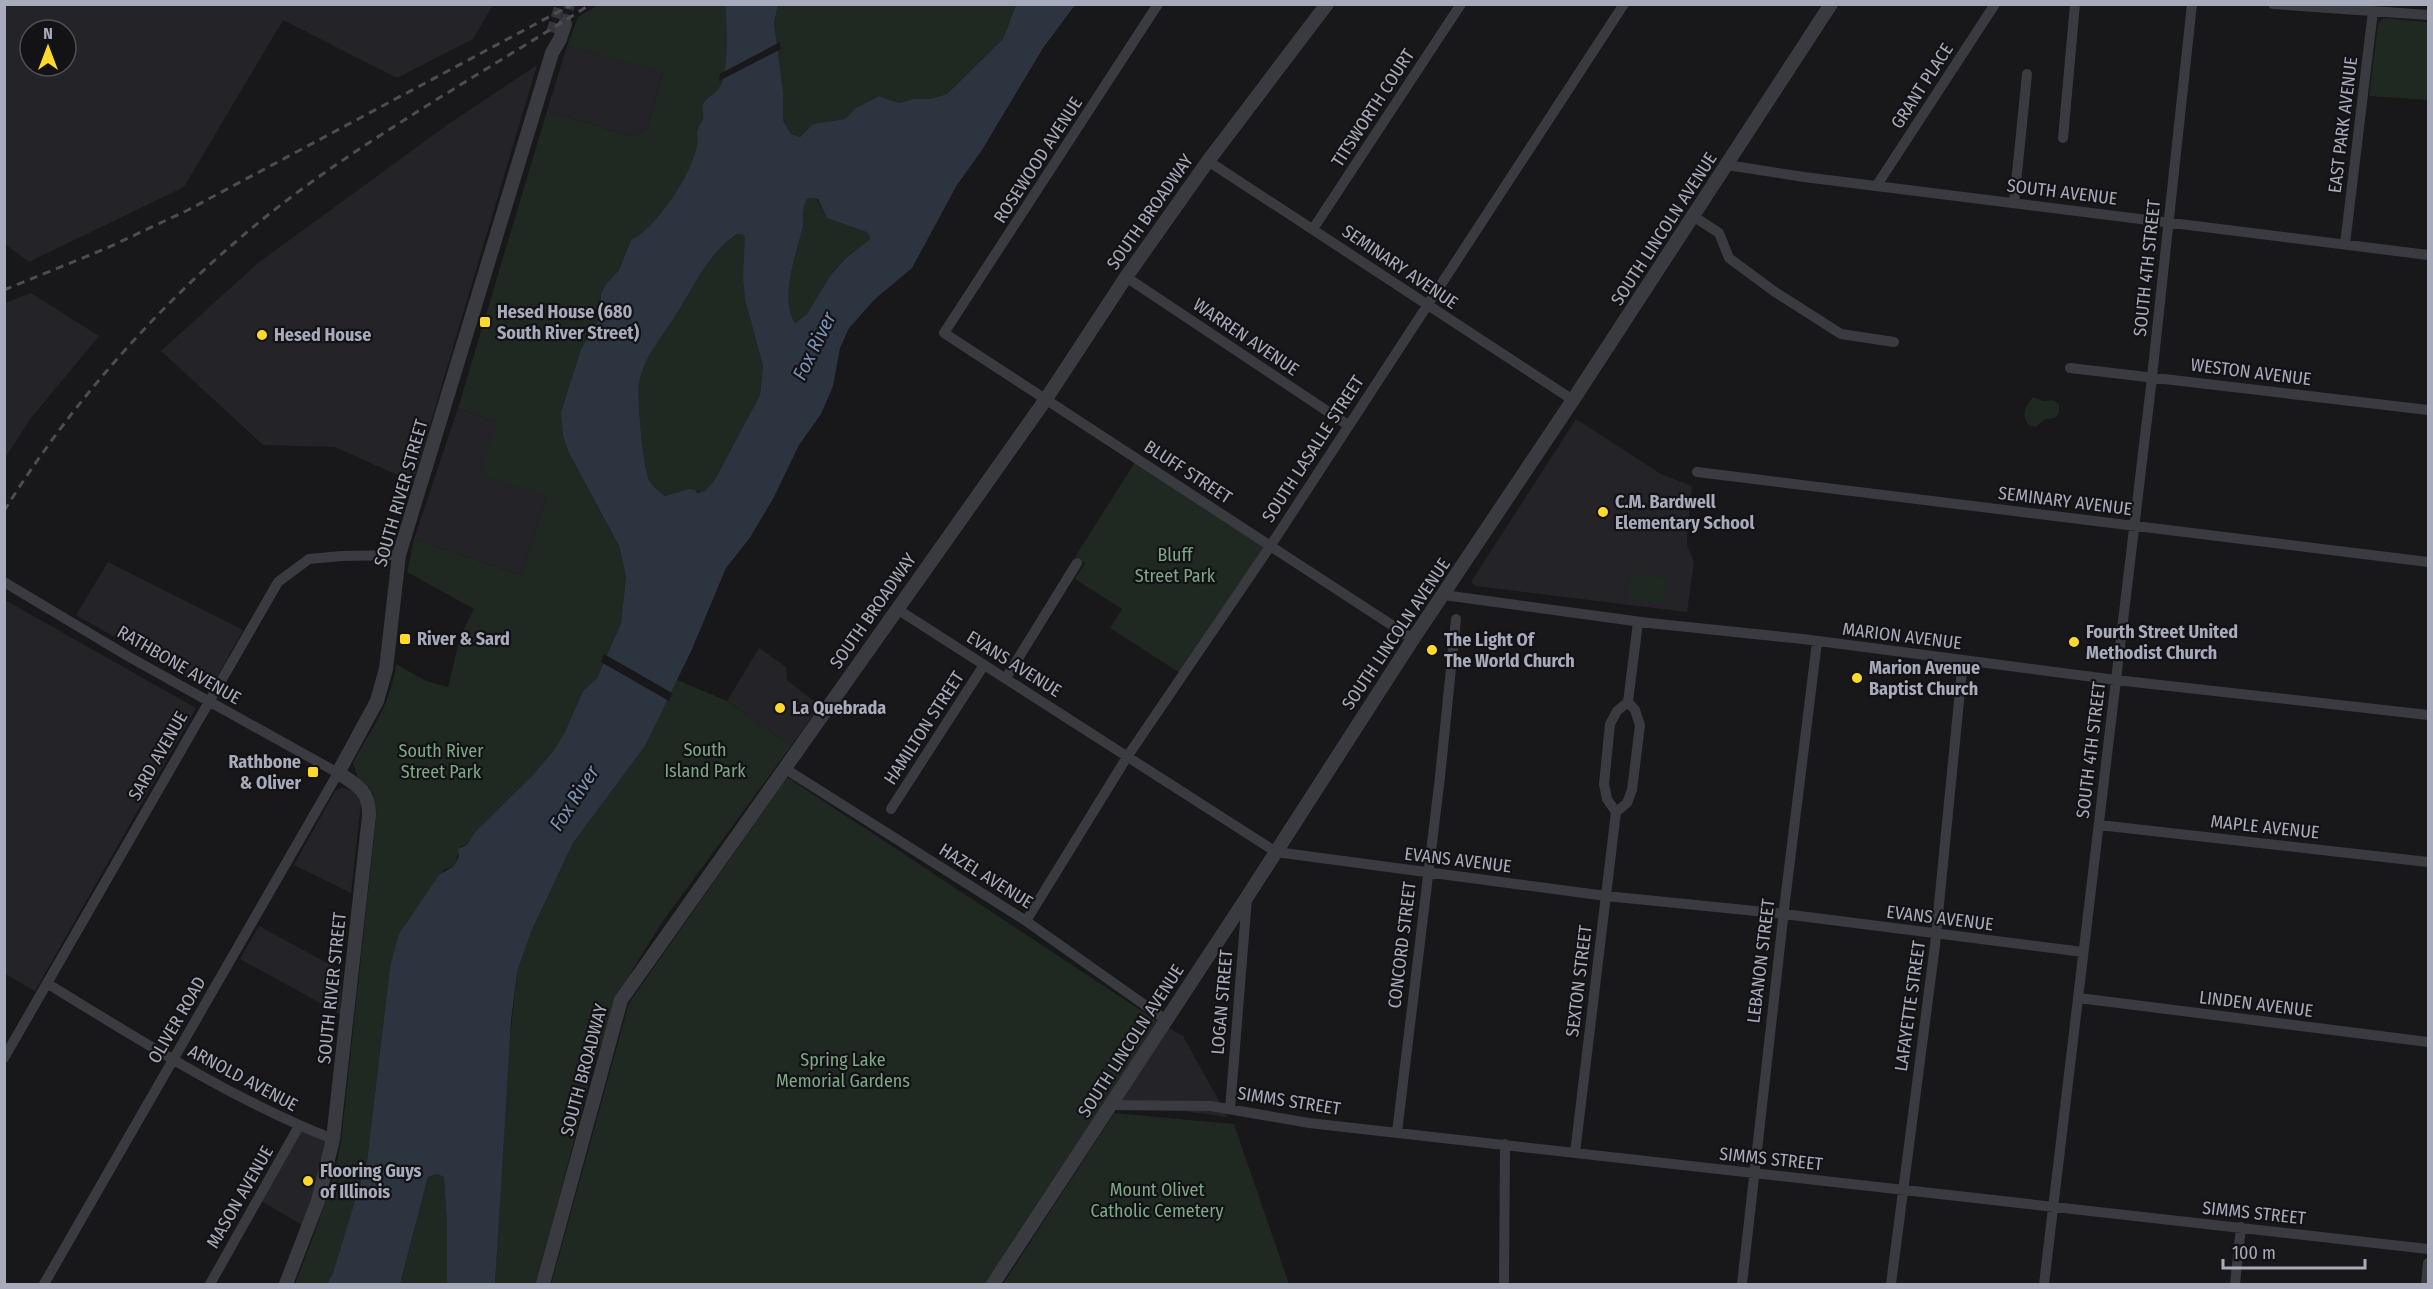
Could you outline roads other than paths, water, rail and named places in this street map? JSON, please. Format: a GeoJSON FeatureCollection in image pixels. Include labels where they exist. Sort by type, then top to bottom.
{"type":"FeatureCollection","features":[{"type":"Feature","properties":{"kind":"street","name":"ROSEWOOD AVENUE"},"geometry":{"type":"LineString","coordinates":[[944,333],[1158,4]]}},
{"type":"Feature","properties":{"kind":"street","name":"SOUTH BROADWAY"},"geometry":{"type":"LineString","coordinates":[[543,1284],[621,1000],[1046,399],[1126,277],[1208,160],[1327,4]]}},
{"type":"Feature","properties":{"kind":"street","name":"TITSWORTH COURT"},"geometry":{"type":"LineString","coordinates":[[1314,229],[1461,4]]}},
{"type":"Feature","properties":{"kind":"street","name":"SOUTH LASALLE STREET"},"geometry":{"type":"LineString","coordinates":[[1029,917],[1127,757],[1271,545],[1624,4]]}},
{"type":"Feature","properties":{"kind":"street","name":"SOUTH LINCOLN AVENUE"},"geometry":{"type":"LineString","coordinates":[[993,1284],[1413,639],[1574,400],[1831,4]]}},
{"type":"Feature","properties":{"kind":"street","name":"GRANT PLACE"},"geometry":{"type":"LineString","coordinates":[[1877,185],[1995,4]]}},
{"type":"Feature","properties":{"kind":"street"},"geometry":{"type":"LineString","coordinates":[[2063,138],[2075,4]]}},
{"type":"Feature","properties":{"kind":"street","name":"SOUTH 4TH STREET"},"geometry":{"type":"LineString","coordinates":[[2044,1284],[2135,526],[2192,4]]}},
{"type":"Feature","properties":{"kind":"street"},"geometry":{"type":"LineString","coordinates":[[2273,4],[2428,15]]}},
{"type":"Feature","properties":{"kind":"street","name":"EAST PARK AVENUE"},"geometry":{"type":"LineString","coordinates":[[2345,244],[2373,11]]}},
{"type":"Feature","properties":{"kind":"street","name":"SOUTH RIVER STREET"},"geometry":{"type":"LineString","coordinates":[[286,1284],[318,1201],[333,1139],[369,802],[359,787],[339,773],[377,701],[386,669],[399,555],[552,53],[565,24]]}},
{"type":"Feature","properties":{"kind":"street","name":"SOUTH RIVER STREET"},"geometry":{"type":"LineString","coordinates":[[551,32],[552,53]]}},
{"type":"Feature","properties":{"kind":"street"},"geometry":{"type":"LineString","coordinates":[[2014,203],[2027,74]]}},
{"type":"Feature","properties":{"kind":"street","name":"SEMINARY AVENUE"},"geometry":{"type":"LineString","coordinates":[[1208,160],[1574,400]]}},
{"type":"Feature","properties":{"kind":"street","name":"SOUTH AVENUE"},"geometry":{"type":"LineString","coordinates":[[1727,165],[2428,255]]}},
{"type":"Feature","properties":{"kind":"street"},"geometry":{"type":"LineString","coordinates":[[1693,216],[1719,233],[1728,258],[1775,292],[1841,334],[1894,342]]}},
{"type":"Feature","properties":{"kind":"street","name":"WARREN AVENUE"},"geometry":{"type":"LineString","coordinates":[[1126,277],[1348,425]]}},
{"type":"Feature","properties":{"kind":"street","name":"BLUFF STREET"},"geometry":{"type":"LineString","coordinates":[[944,333],[1413,639]]}},
{"type":"Feature","properties":{"kind":"street","name":"WESTON AVENUE"},"geometry":{"type":"LineString","coordinates":[[2070,368],[2428,410]]}},
{"type":"Feature","properties":{"kind":"street","name":"SEMINARY AVENUE"},"geometry":{"type":"LineString","coordinates":[[1697,472],[2428,562]]}},
{"type":"Feature","properties":{"kind":"street","name":"SARD AVENUE"},"geometry":{"type":"LineString","coordinates":[[4,1058],[278,582],[309,559],[342,555],[399,555]]}},
{"type":"Feature","properties":{"kind":"street"},"geometry":{"type":"LineString","coordinates":[[1006,678],[1077,563]]}},
{"type":"Feature","properties":{"kind":"street","name":"RATHBONE AVENUE"},"geometry":{"type":"LineString","coordinates":[[4,582],[208,702],[339,773]]}},
{"type":"Feature","properties":{"kind":"street","name":"MARION AVENUE"},"geometry":{"type":"LineString","coordinates":[[1444,595],[1638,622],[2428,715]]}},
{"type":"Feature","properties":{"kind":"street","name":"EVANS AVENUE"},"geometry":{"type":"LineString","coordinates":[[897,609],[1276,852],[1606,896],[1784,914],[2083,952]]}},
{"type":"Feature","properties":{"kind":"street","name":"CONCORD STREET"},"geometry":{"type":"LineString","coordinates":[[1397,1132],[1440,777],[1456,620]]}},
{"type":"Feature","properties":{"kind":"street"},"geometry":{"type":"LineString","coordinates":[[1616,812],[1607,799],[1604,784],[1610,724],[1617,711],[1628,702],[1638,622]]}},
{"type":"Feature","properties":{"kind":"street","name":"LEBANON STREET"},"geometry":{"type":"LineString","coordinates":[[1742,1284],[1753,1173],[1817,642]]}},
{"type":"Feature","properties":{"kind":"street","name":"LAFAYETTE STREET"},"geometry":{"type":"LineString","coordinates":[[1891,1284],[1936,933],[1964,660]]}},
{"type":"Feature","properties":{"kind":"street","name":"HAMILTON STREET"},"geometry":{"type":"LineString","coordinates":[[891,809],[984,665]]}},
{"type":"Feature","properties":{"kind":"street","name":"SEXTON STREET"},"geometry":{"type":"LineString","coordinates":[[1575,1153],[1616,812],[1627,803],[1632,789],[1640,725],[1635,710],[1628,702]]}},
{"type":"Feature","properties":{"kind":"street","name":"HAZEL AVENUE"},"geometry":{"type":"LineString","coordinates":[[784,768],[1029,917],[1166,1020]]}},
{"type":"Feature","properties":{"kind":"street","name":"OLIVER ROAD"},"geometry":{"type":"LineString","coordinates":[[44,1284],[339,773]]}},
{"type":"Feature","properties":{"kind":"street","name":"MAPLE AVENUE"},"geometry":{"type":"LineString","coordinates":[[2099,825],[2428,862]]}},
{"type":"Feature","properties":{"kind":"street","name":"LOGAN STREET"},"geometry":{"type":"LineString","coordinates":[[1230,1109],[1247,897]]}},
{"type":"Feature","properties":{"kind":"street","name":"ARNOLD AVENUE"},"geometry":{"type":"LineString","coordinates":[[48,984],[173,1060],[299,1126],[333,1139]]}},
{"type":"Feature","properties":{"kind":"street","name":"LINDEN AVENUE"},"geometry":{"type":"LineString","coordinates":[[2079,998],[2428,1042]]}},
{"type":"Feature","properties":{"kind":"street","name":"SIMMS STREET"},"geometry":{"type":"LineString","coordinates":[[1109,1105],[1211,1106],[1309,1123],[2428,1249]]}},
{"type":"Feature","properties":{"kind":"street","name":"MASON AVENUE"},"geometry":{"type":"LineString","coordinates":[[210,1284],[299,1126]]}},
{"type":"Feature","properties":{"kind":"street"},"geometry":{"type":"LineString","coordinates":[[1504,1284],[1505,1144]]}},
{"type":"Feature","properties":{"kind":"street"},"geometry":{"type":"LineString","coordinates":[[2235,1284],[2241,1227]]}},
{"type":"Feature","properties":{"kind":"street"},"geometry":{"type":"LineString","coordinates":[[2426,1284],[2428,1263]]}},
{"type":"Feature","properties":{"kind":"water","name":"Fox River"},"geometry":{"type":"Polygon","coordinates":[[[726,5],[778,5],[774,23],[783,91],[783,120],[791,134],[800,137],[813,124],[845,119],[856,108],[879,96],[899,103],[947,94],[1003,39],[1016,5],[1075,5],[1043,48],[982,150],[957,185],[912,268],[875,299],[849,328],[840,348],[833,386],[821,414],[799,445],[773,499],[749,539],[726,568],[692,649],[645,746],[573,843],[531,932],[517,972],[511,1021],[495,1284],[447,1284],[444,1177],[437,1174],[428,1177],[400,1284],[327,1284],[333,1273],[367,1161],[390,967],[399,934],[439,875],[454,866],[459,856],[458,849],[467,845],[475,832],[532,776],[554,750],[564,734],[583,691],[597,678],[621,623],[626,577],[619,546],[569,453],[563,435],[561,412],[581,349],[599,319],[601,294],[606,284],[619,270],[631,240],[651,224],[672,199],[694,158],[697,132],[703,119],[702,106],[719,88],[724,77],[726,5]],[[807,199],[805,203],[803,227],[790,278],[789,302],[795,323],[807,314],[830,276],[846,258],[870,239],[866,232],[827,218],[818,199],[807,199]],[[737,234],[718,250],[702,271],[654,348],[641,374],[639,403],[647,472],[649,480],[665,496],[689,489],[698,493],[705,491],[714,481],[760,395],[763,366],[745,300],[743,276],[745,238],[742,234],[737,234]]]}},
{"type":"Feature","properties":{"kind":"tunnel"},"geometry":{"type":"LineString","coordinates":[[551,32],[560,4]]}},
{"type":"Feature","properties":{"kind":"tunnel"},"geometry":{"type":"LineString","coordinates":[[565,24],[570,4]]}},
{"type":"Feature","properties":{"kind":"railway"},"geometry":{"type":"LineString","coordinates":[[4,290],[107,248],[188,210],[573,4]]}},
{"type":"Feature","properties":{"kind":"railway"},"geometry":{"type":"LineString","coordinates":[[4,511],[36,462],[108,369],[148,325],[234,243],[280,206],[359,149],[591,4]]}},
{"type":"Feature","properties":{"kind":"place","name":"Hesed House (680 South River Street)"},"geometry":{"type":"Point","coordinates":[485,322]}},
{"type":"Feature","properties":{"kind":"place","name":"Hesed House"},"geometry":{"type":"Point","coordinates":[262,335]}},
{"type":"Feature","properties":{"kind":"place","name":"C.M. Bardwell Elementary School"},"geometry":{"type":"Point","coordinates":[1603,512]}},
{"type":"Feature","properties":{"kind":"place","name":"River & Sard"},"geometry":{"type":"Point","coordinates":[405,639]}},
{"type":"Feature","properties":{"kind":"place","name":"Fourth Street United Methodist Church"},"geometry":{"type":"Point","coordinates":[2074,642]}},
{"type":"Feature","properties":{"kind":"place","name":"The Light Of The World Church"},"geometry":{"type":"Point","coordinates":[1432,650]}},
{"type":"Feature","properties":{"kind":"place","name":"Marion Avenue Baptist Church"},"geometry":{"type":"Point","coordinates":[1857,678]}},
{"type":"Feature","properties":{"kind":"place","name":"La Quebrada"},"geometry":{"type":"Point","coordinates":[780,708]}},
{"type":"Feature","properties":{"kind":"place","name":"Rathbone & Oliver"},"geometry":{"type":"Point","coordinates":[313,772]}},
{"type":"Feature","properties":{"kind":"place","name":"Flooring Guys of Illinois"},"geometry":{"type":"Point","coordinates":[308,1181]}},
{"type":"Feature","properties":{"kind":"park label","name":"Bluff Street Park"},"geometry":{"type":"Point","coordinates":[1175,565]}},
{"type":"Feature","properties":{"kind":"park label","name":"South Island Park"},"geometry":{"type":"Point","coordinates":[705,760]}},
{"type":"Feature","properties":{"kind":"park label","name":"South River Street Park"},"geometry":{"type":"Point","coordinates":[441,762]}},
{"type":"Feature","properties":{"kind":"park label","name":"Spring Lake Memorial Gardens"},"geometry":{"type":"Point","coordinates":[843,1070]}},
{"type":"Feature","properties":{"kind":"park label","name":"Mount Olivet Catholic Cemetery"},"geometry":{"type":"Point","coordinates":[1157,1200]}}]}
